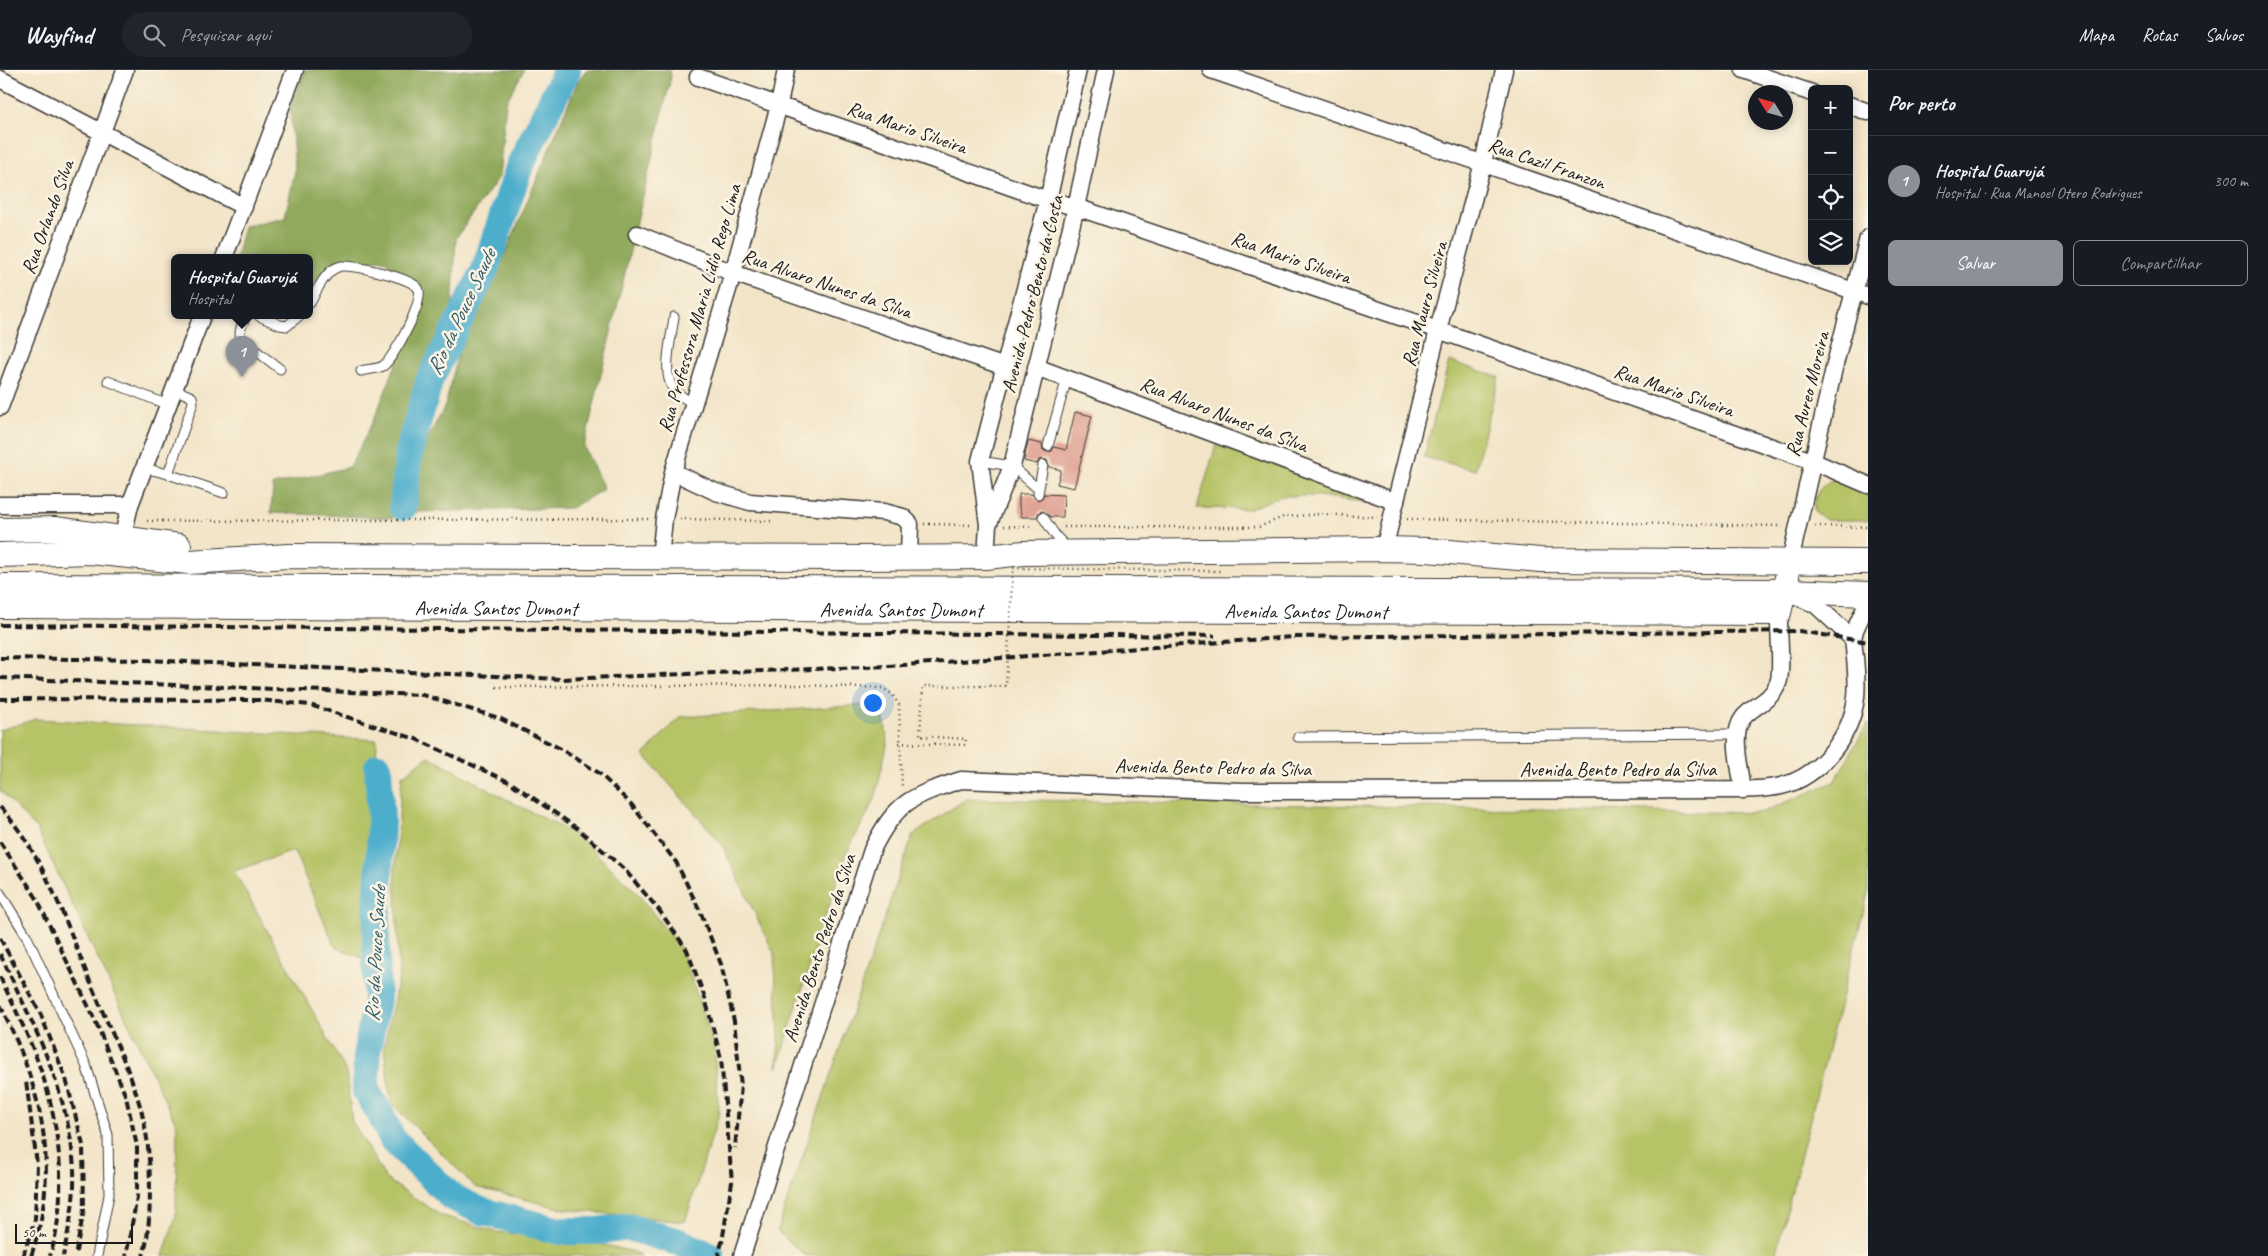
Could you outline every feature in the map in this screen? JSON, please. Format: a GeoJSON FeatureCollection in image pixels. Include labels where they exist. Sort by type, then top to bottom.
{"type":"FeatureCollection","features":[{"type":"Feature","properties":{"kind":"main road"},"geometry":{"type":"LineString","coordinates":[[0,530],[124,530],[190,562],[288,556],[986,557],[1024,553],[1072,552],[1384,549],[1427,550],[1540,560],[1868,562]]}},
{"type":"Feature","properties":{"kind":"main road"},"geometry":{"type":"LineString","coordinates":[[0,555],[90,552],[124,530]]}},
{"type":"Feature","properties":{"kind":"main road"},"geometry":{"type":"LineString","coordinates":[[1790,561],[1781,602],[1868,594]]}},
{"type":"Feature","properties":{"kind":"main road","name":"Avenida Santos Dumont"},"geometry":{"type":"LineString","coordinates":[[0,586],[1781,602]]}},
{"type":"Feature","properties":{"kind":"main road","name":"Avenida Santos Dumont"},"geometry":{"type":"LineString","coordinates":[[0,606],[1781,602]]}},
{"type":"Feature","properties":{"kind":"street","name":"Rua Orlando Silva"},"geometry":{"type":"LineString","coordinates":[[0,407],[125,70]]}},
{"type":"Feature","properties":{"kind":"street"},"geometry":{"type":"LineString","coordinates":[[226,254],[295,70]]}},
{"type":"Feature","properties":{"kind":"street","name":"Rua Professora Maria Lidio Rego Lima"},"geometry":{"type":"LineString","coordinates":[[660,558],[664,519],[673,472],[733,273],[779,105],[786,70]]}},
{"type":"Feature","properties":{"kind":"street","name":"Avenida Pedro Bento da Costa"},"geometry":{"type":"LineString","coordinates":[[986,557],[988,525],[980,461],[1048,200],[1078,70]]}},
{"type":"Feature","properties":{"kind":"street","name":"Avenida Pedro Bento da Costa"},"geometry":{"type":"LineString","coordinates":[[988,525],[1012,466],[1076,207],[1106,70]]}},
{"type":"Feature","properties":{"kind":"street","name":"Rua Cazil Franzon"},"geometry":{"type":"LineString","coordinates":[[1211,70],[1861,294]]}},
{"type":"Feature","properties":{"kind":"street","name":"Rua Mauro Silveira"},"geometry":{"type":"LineString","coordinates":[[1384,549],[1438,330],[1483,163],[1504,70]]}},
{"type":"Feature","properties":{"kind":"street"},"geometry":{"type":"LineString","coordinates":[[1744,70],[1808,92]]}},
{"type":"Feature","properties":{"kind":"street","name":"Rua Mario Silveira"},"geometry":{"type":"LineString","coordinates":[[698,76],[1048,200],[1076,207],[1438,330],[1812,461],[1868,485]]}},
{"type":"Feature","properties":{"kind":"street"},"geometry":{"type":"LineString","coordinates":[[0,79],[244,207]]}},
{"type":"Feature","properties":{"kind":"street"},"geometry":{"type":"LineString","coordinates":[[1853,106],[1868,112]]}},
{"type":"Feature","properties":{"kind":"street","name":"Rua Alvaro Nunes da Silva"},"geometry":{"type":"LineString","coordinates":[[637,234],[733,273],[1005,366]]}},
{"type":"Feature","properties":{"kind":"street","name":"Rua Aureo Moreira"},"geometry":{"type":"LineString","coordinates":[[1790,561],[1835,364],[1861,294],[1868,238]]}},
{"type":"Feature","properties":{"kind":"street"},"geometry":{"type":"LineString","coordinates":[[0,506],[124,530],[144,468],[201,319]]}},
{"type":"Feature","properties":{"kind":"street","name":"Rua Alvaro Nunes da Silva"},"geometry":{"type":"LineString","coordinates":[[1036,367],[1394,510]]}},
{"type":"Feature","properties":{"kind":"street"},"geometry":{"type":"LineString","coordinates":[[673,472],[716,492],[750,502],[884,512],[903,517],[910,524],[909,557]]}},
{"type":"Feature","properties":{"kind":"street","name":"Avenida Bento Pedro da Silva"},"geometry":{"type":"LineString","coordinates":[[743,1253],[872,850],[883,827],[903,804],[928,791],[962,780],[1243,791],[1743,790],[1782,786],[1819,765],[1845,732],[1856,697],[1853,639],[1868,601]]}},
{"type":"Feature","properties":{"kind":"street"},"geometry":{"type":"LineString","coordinates":[[1743,790],[1736,744],[1738,734],[1743,718],[1766,702],[1779,682],[1781,602],[1816,604],[1853,639]]}},
{"type":"Feature","properties":{"kind":"lane"},"geometry":{"type":"LineString","coordinates":[[313,298],[325,278],[331,271],[340,266],[384,274],[409,282],[418,288],[420,293],[404,338],[392,357],[382,367],[361,371]]}},
{"type":"Feature","properties":{"kind":"lane"},"geometry":{"type":"LineString","coordinates":[[674,316],[667,370],[671,385],[678,394],[694,404]]}},
{"type":"Feature","properties":{"kind":"lane"},"geometry":{"type":"LineString","coordinates":[[245,319],[240,330],[242,340],[280,370]]}},
{"type":"Feature","properties":{"kind":"lane"},"geometry":{"type":"LineString","coordinates":[[267,319],[287,326],[295,319]]}},
{"type":"Feature","properties":{"kind":"lane"},"geometry":{"type":"LineString","coordinates":[[1048,446],[1066,378]]}},
{"type":"Feature","properties":{"kind":"lane"},"geometry":{"type":"LineString","coordinates":[[108,381],[168,405]]}},
{"type":"Feature","properties":{"kind":"lane"},"geometry":{"type":"LineString","coordinates":[[168,474],[193,402],[192,397],[174,389]]}},
{"type":"Feature","properties":{"kind":"lane"},"geometry":{"type":"LineString","coordinates":[[980,461],[1012,466],[1038,492],[1044,466]]}},
{"type":"Feature","properties":{"kind":"lane"},"geometry":{"type":"LineString","coordinates":[[144,468],[224,493]]}},
{"type":"Feature","properties":{"kind":"lane"},"geometry":{"type":"LineString","coordinates":[[1043,517],[1049,527],[1072,552]]}},
{"type":"Feature","properties":{"kind":"lane"},"geometry":{"type":"LineString","coordinates":[[1298,737],[1738,734]]}},
{"type":"Feature","properties":{"kind":"lane"},"geometry":{"type":"LineString","coordinates":[[0,893],[26,935],[86,1065],[108,1135],[109,1195],[97,1256]]}},
{"type":"Feature","properties":{"kind":"path"},"geometry":{"type":"LineString","coordinates":[[910,524],[1049,527],[1259,527],[1282,516],[1394,510],[1508,522],[1868,527]]}},
{"type":"Feature","properties":{"kind":"path"},"geometry":{"type":"LineString","coordinates":[[124,530],[664,519],[782,521]]}},
{"type":"Feature","properties":{"kind":"path"},"geometry":{"type":"LineString","coordinates":[[899,743],[965,745],[966,739],[920,736],[923,686],[1006,686],[1013,568],[1222,571]]}},
{"type":"Feature","properties":{"kind":"path"},"geometry":{"type":"LineString","coordinates":[[496,687],[800,685],[882,688],[892,694],[899,705],[899,743],[903,804]]}},
{"type":"Feature","properties":{"kind":"green space"},"geometry":{"type":"Polygon","coordinates":[[[305,70],[524,70],[506,102],[499,177],[456,238],[451,333],[406,433],[393,518],[271,513],[273,485],[350,467],[375,417],[422,299],[385,260],[342,263],[313,293],[313,254],[237,254],[244,226],[285,217],[295,171],[290,106],[305,70]]]}},
{"type":"Feature","properties":{"kind":"green space"},"geometry":{"type":"Polygon","coordinates":[[[586,70],[670,70],[671,77],[584,447],[604,489],[571,508],[415,512],[419,454],[445,406],[458,354],[508,247],[578,81],[586,70]]]}},
{"type":"Feature","properties":{"kind":"green space"},"geometry":{"type":"Polygon","coordinates":[[[1449,361],[1499,377],[1475,470],[1424,457],[1449,361]]]}},
{"type":"Feature","properties":{"kind":"green space"},"geometry":{"type":"Polygon","coordinates":[[[1216,445],[1372,498],[1371,503],[1319,496],[1282,496],[1249,509],[1197,508],[1216,445]]]}},
{"type":"Feature","properties":{"kind":"green space"},"geometry":{"type":"Polygon","coordinates":[[[1834,479],[1868,491],[1868,520],[1826,520],[1813,510],[1815,499],[1821,488],[1834,479]]]}},
{"type":"Feature","properties":{"kind":"green space"},"geometry":{"type":"Polygon","coordinates":[[[881,704],[888,741],[875,799],[845,856],[777,1068],[779,1037],[774,953],[721,843],[644,755],[679,717],[881,704]]]}},
{"type":"Feature","properties":{"kind":"green space"},"geometry":{"type":"Polygon","coordinates":[[[36,719],[377,740],[367,960],[335,947],[294,851],[234,871],[346,1071],[352,1121],[386,1179],[440,1215],[496,1232],[590,1242],[635,1252],[642,1256],[163,1256],[176,1216],[177,1126],[37,830],[0,790],[0,730],[36,719]]]}},
{"type":"Feature","properties":{"kind":"green space"},"geometry":{"type":"Polygon","coordinates":[[[1868,723],[1868,894],[1775,1256],[806,1256],[777,1231],[913,835],[966,799],[1760,813],[1834,782],[1868,723]]]}},
{"type":"Feature","properties":{"kind":"green space"},"geometry":{"type":"Polygon","coordinates":[[[429,756],[578,836],[637,893],[682,950],[714,1046],[719,1114],[685,1222],[564,1209],[475,1187],[391,1103],[384,1047],[399,976],[395,868],[402,776],[429,756]]]}},
{"type":"Feature","properties":{"kind":"building"},"geometry":{"type":"Polygon","coordinates":[[[1075,412],[1092,416],[1074,488],[1057,484],[1061,470],[1049,467],[1047,460],[1040,459],[1037,464],[1024,461],[1028,441],[1042,444],[1043,450],[1047,452],[1052,451],[1054,447],[1066,450],[1075,412]]]}},
{"type":"Feature","properties":{"kind":"building"},"geometry":{"type":"Polygon","coordinates":[[[1019,494],[1032,494],[1037,500],[1042,498],[1044,494],[1064,495],[1063,517],[1051,517],[1043,511],[1039,512],[1037,517],[1022,517],[1019,507],[1019,494]]]}},
{"type":"Feature","properties":{"kind":"waterway","name":"Rio da Pouce Saude"},"geometry":{"type":"LineString","coordinates":[[403,507],[409,451],[430,379],[484,272],[520,165],[567,70]]}},
{"type":"Feature","properties":{"kind":"waterway","name":"Rio da Pouce Saude"},"geometry":{"type":"LineString","coordinates":[[378,767],[381,821],[376,939],[377,1000],[367,1051],[366,1091],[381,1115],[392,1139],[452,1197],[481,1211],[560,1231],[598,1231],[628,1227],[679,1242],[711,1256]]}},
{"type":"Feature","properties":{"kind":"railway"},"geometry":{"type":"LineString","coordinates":[[0,625],[1215,636]]}},
{"type":"Feature","properties":{"kind":"railway"},"geometry":{"type":"LineString","coordinates":[[0,658],[145,660],[561,679],[889,666],[1293,637],[1799,631],[1868,642]]}},
{"type":"Feature","properties":{"kind":"railway"},"geometry":{"type":"LineString","coordinates":[[0,678],[423,695],[499,718],[561,749],[599,773],[631,804],[676,862],[700,911],[721,964],[734,1021],[741,1086],[735,1148]]}},
{"type":"Feature","properties":{"kind":"railway"},"geometry":{"type":"LineString","coordinates":[[0,699],[259,700],[310,705],[416,739],[511,783],[577,828],[624,869],[659,910],[687,950],[705,998],[721,1058],[732,1182],[718,1256]]}},
{"type":"Feature","properties":{"kind":"railway"},"geometry":{"type":"LineString","coordinates":[[0,807],[17,827],[44,872],[133,1083],[144,1120],[150,1181],[148,1230],[143,1256]]}},
{"type":"Feature","properties":{"kind":"railway"},"geometry":{"type":"LineString","coordinates":[[0,842],[36,897],[95,1020],[126,1097],[137,1146],[137,1197],[126,1256]]}},
{"type":"Feature","properties":{"kind":"railway"},"geometry":{"type":"LineString","coordinates":[[0,938],[41,1015],[66,1079],[83,1145],[84,1210],[75,1256]]}},
{"type":"Feature","properties":{"kind":"railway"},"geometry":{"type":"LineString","coordinates":[[0,954],[55,1078],[69,1131],[74,1183],[70,1220],[63,1256]]}},
{"type":"Feature","properties":{"kind":"railway"},"geometry":{"type":"LineString","coordinates":[[0,977],[36,1056],[51,1103],[55,1125],[60,1169],[60,1192],[59,1214],[50,1256]]}},
{"type":"Feature","properties":{"kind":"railway"},"geometry":{"type":"LineString","coordinates":[[0,1005],[26,1066],[36,1097],[46,1159],[45,1191],[40,1223],[31,1256]]}},
{"type":"Feature","properties":{"kind":"railway"},"geometry":{"type":"LineString","coordinates":[[23,1256],[35,1219],[37,1164],[26,1081]]}},
{"type":"Feature","properties":{"kind":"place","name":"Hospital Guarujá"},"geometry":{"type":"Point","coordinates":[242,377]}}]}
